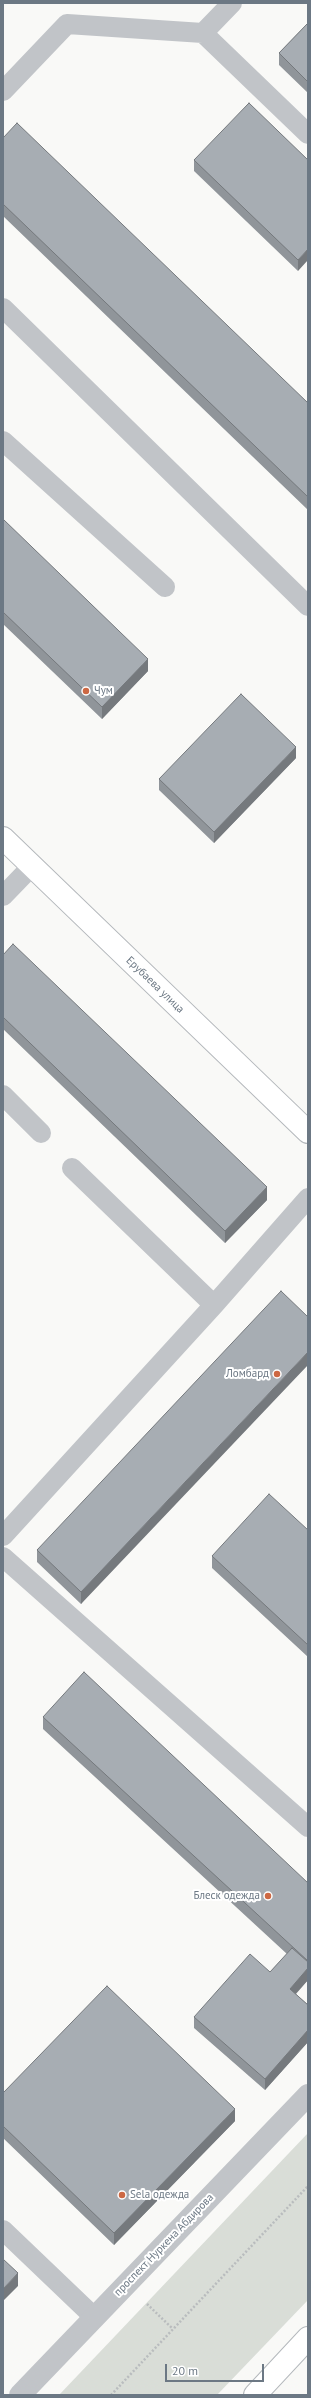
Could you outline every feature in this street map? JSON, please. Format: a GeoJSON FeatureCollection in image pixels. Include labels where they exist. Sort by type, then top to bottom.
{"type":"FeatureCollection","features":[{"type":"Feature","properties":{"kind":"main road","name":"Ерубаева улица"},"geometry":{"type":"LineString","coordinates":[[3,838],[308,1132]]}},
{"type":"Feature","properties":{"kind":"main road"},"geometry":{"type":"LineString","coordinates":[[258,2394],[308,2338]]}},
{"type":"Feature","properties":{"kind":"street","name":"проспект Нуркена Абдирова"},"geometry":{"type":"LineString","coordinates":[[20,2395],[308,2095]]}},
{"type":"Feature","properties":{"kind":"lane"},"geometry":{"type":"LineString","coordinates":[[203,33],[232,3]]}},
{"type":"Feature","properties":{"kind":"lane"},"geometry":{"type":"LineString","coordinates":[[3,91],[67,24],[203,33],[308,134]]}},
{"type":"Feature","properties":{"kind":"lane"},"geometry":{"type":"LineString","coordinates":[[3,308],[308,606]]}},
{"type":"Feature","properties":{"kind":"lane"},"geometry":{"type":"LineString","coordinates":[[3,441],[165,587]]}},
{"type":"Feature","properties":{"kind":"lane"},"geometry":{"type":"LineString","coordinates":[[3,896],[32,866]]}},
{"type":"Feature","properties":{"kind":"lane"},"geometry":{"type":"LineString","coordinates":[[3,1095],[41,1133]]}},
{"type":"Feature","properties":{"kind":"lane"},"geometry":{"type":"LineString","coordinates":[[72,1168],[214,1305]]}},
{"type":"Feature","properties":{"kind":"lane"},"geometry":{"type":"LineString","coordinates":[[3,1536],[214,1305],[308,1198]]}},
{"type":"Feature","properties":{"kind":"lane"},"geometry":{"type":"LineString","coordinates":[[3,1557],[308,1827]]}},
{"type":"Feature","properties":{"kind":"lane"},"geometry":{"type":"LineString","coordinates":[[3,2230],[94,2317]]}},
{"type":"Feature","properties":{"kind":"path"},"geometry":{"type":"LineString","coordinates":[[111,2395],[308,2186]]}},
{"type":"Feature","properties":{"kind":"path"},"geometry":{"type":"LineString","coordinates":[[127,2284],[173,2329]]}},
{"type":"Feature","properties":{"kind":"shaded area"},"geometry":{"type":"Polygon","coordinates":[[[308,2133],[308,2300],[217,2395],[59,2395],[308,2133]]]}},
{"type":"Feature","properties":{"kind":"building"},"geometry":{"type":"Polygon","coordinates":[[[308,23],[308,82],[279,53],[308,23]]]}},
{"type":"Feature","properties":{"kind":"building"},"geometry":{"type":"Polygon","coordinates":[[[249,103],[308,160],[308,249],[298,260],[194,160],[249,103]]]}},
{"type":"Feature","properties":{"kind":"building"},"geometry":{"type":"Polygon","coordinates":[[[17,123],[308,403],[308,497],[3,204],[3,138],[17,123]]]}},
{"type":"Feature","properties":{"kind":"building"},"geometry":{"type":"Polygon","coordinates":[[[3,519],[148,659],[102,707],[3,612],[3,519]]]}},
{"type":"Feature","properties":{"kind":"building"},"geometry":{"type":"Polygon","coordinates":[[[241,694],[296,747],[214,832],[159,779],[241,694]]]}},
{"type":"Feature","properties":{"kind":"building"},"geometry":{"type":"Polygon","coordinates":[[[13,944],[267,1187],[225,1231],[3,1017],[3,955],[13,944]]]}},
{"type":"Feature","properties":{"kind":"building"},"geometry":{"type":"Polygon","coordinates":[[[281,1291],[308,1317],[308,1352],[81,1592],[37,1550],[281,1291]]]}},
{"type":"Feature","properties":{"kind":"building"},"geometry":{"type":"Polygon","coordinates":[[[269,1494],[308,1530],[308,1645],[212,1556],[269,1494]]]}},
{"type":"Feature","properties":{"kind":"building"},"geometry":{"type":"Polygon","coordinates":[[[84,1672],[308,1883],[308,1961],[43,1717],[84,1672]]]}},
{"type":"Feature","properties":{"kind":"building"},"geometry":{"type":"Polygon","coordinates":[[[292,1948],[308,1962],[308,1968],[290,1989],[308,2005],[308,2030],[265,2079],[194,2017],[250,1954],[270,1972],[292,1948]]]}},
{"type":"Feature","properties":{"kind":"building"},"geometry":{"type":"Polygon","coordinates":[[[107,1986],[235,2109],[114,2233],[3,2126],[3,2093],[107,1986]]]}},
{"type":"Feature","properties":{"kind":"building"},"geometry":{"type":"Polygon","coordinates":[[[3,2259],[18,2273],[3,2289],[3,2259]]]}},
{"type":"Feature","properties":{"kind":"place","name":"Чум"},"geometry":{"type":"Point","coordinates":[86,691]}},
{"type":"Feature","properties":{"kind":"place","name":"Ломбард"},"geometry":{"type":"Point","coordinates":[277,1374]}},
{"type":"Feature","properties":{"kind":"place","name":"Блеск одежда"},"geometry":{"type":"Point","coordinates":[268,1896]}},
{"type":"Feature","properties":{"kind":"place","name":"Sela одежда"},"geometry":{"type":"Point","coordinates":[122,2195]}}]}
